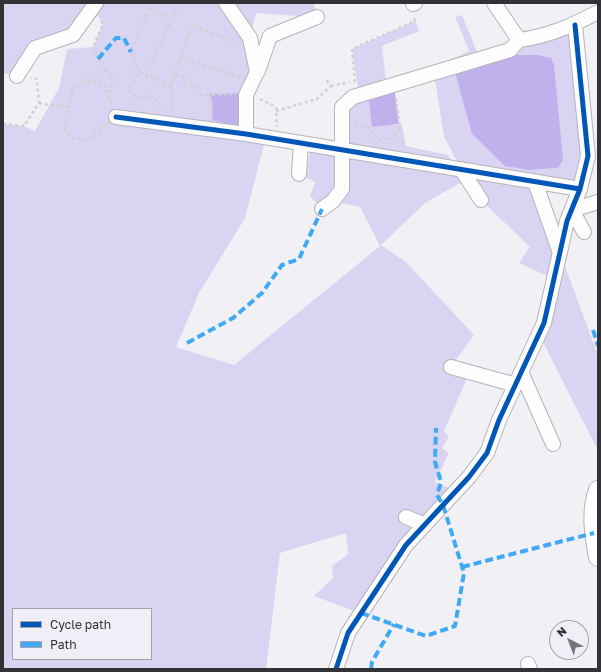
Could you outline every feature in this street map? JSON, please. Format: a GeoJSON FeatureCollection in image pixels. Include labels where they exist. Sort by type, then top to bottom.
{"type":"FeatureCollection","features":[{"type":"Feature","properties":{"kind":"street"},"geometry":{"type":"LineString","coordinates":[[226,3],[250,38],[253,50],[252,82],[246,134]]}},
{"type":"Feature","properties":{"kind":"street"},"geometry":{"type":"LineString","coordinates":[[494,3],[519,40]]}},
{"type":"Feature","properties":{"kind":"street"},"geometry":{"type":"LineString","coordinates":[[17,76],[35,48],[73,35],[95,5]]}},
{"type":"Feature","properties":{"kind":"street"},"geometry":{"type":"LineString","coordinates":[[322,209],[333,201],[342,189],[342,107],[353,97],[510,50],[519,40],[543,36],[574,24],[598,12]]}},
{"type":"Feature","properties":{"kind":"street"},"geometry":{"type":"LineString","coordinates":[[252,82],[270,36],[317,17]]}},
{"type":"Feature","properties":{"kind":"street"},"geometry":{"type":"LineString","coordinates":[[336,669],[348,633],[406,545],[469,477],[487,453],[544,323],[567,222],[580,189],[588,156],[574,24]]}},
{"type":"Feature","properties":{"kind":"street"},"geometry":{"type":"LineString","coordinates":[[116,117],[246,134],[580,189]]}},
{"type":"Feature","properties":{"kind":"street"},"geometry":{"type":"LineString","coordinates":[[298,174],[301,143]]}},
{"type":"Feature","properties":{"kind":"street"},"geometry":{"type":"LineString","coordinates":[[461,169],[481,200]]}},
{"type":"Feature","properties":{"kind":"street"},"geometry":{"type":"LineString","coordinates":[[535,182],[560,254]]}},
{"type":"Feature","properties":{"kind":"street"},"geometry":{"type":"LineString","coordinates":[[572,210],[598,202]]}},
{"type":"Feature","properties":{"kind":"street"},"geometry":{"type":"LineString","coordinates":[[572,210],[584,232]]}},
{"type":"Feature","properties":{"kind":"street"},"geometry":{"type":"LineString","coordinates":[[451,367],[516,385]]}},
{"type":"Feature","properties":{"kind":"street"},"geometry":{"type":"LineString","coordinates":[[522,372],[553,444]]}},
{"type":"Feature","properties":{"kind":"street"},"geometry":{"type":"LineString","coordinates":[[598,490],[595,498],[593,528],[598,557]]}},
{"type":"Feature","properties":{"kind":"street"},"geometry":{"type":"LineString","coordinates":[[406,517],[425,525]]}},
{"type":"Feature","properties":{"kind":"path"},"geometry":{"type":"LineString","coordinates":[[152,3],[130,52],[140,73],[172,86]]}},
{"type":"Feature","properties":{"kind":"path"},"geometry":{"type":"LineString","coordinates":[[146,76],[179,3]]}},
{"type":"Feature","properties":{"kind":"path"},"geometry":{"type":"LineString","coordinates":[[276,111],[316,99],[331,86],[356,81],[352,49],[415,21],[409,5],[414,3]]}},
{"type":"Feature","properties":{"kind":"path"},"geometry":{"type":"LineString","coordinates":[[95,5],[103,24],[93,47],[102,67],[114,77],[109,100]]}},
{"type":"Feature","properties":{"kind":"path"},"geometry":{"type":"LineString","coordinates":[[150,8],[172,18]]}},
{"type":"Feature","properties":{"kind":"path"},"geometry":{"type":"LineString","coordinates":[[169,123],[174,74],[193,25],[253,50]]}},
{"type":"Feature","properties":{"kind":"path"},"geometry":{"type":"LineString","coordinates":[[180,58],[252,82]]}},
{"type":"Feature","properties":{"kind":"path"},"geometry":{"type":"LineString","coordinates":[[86,73],[95,75],[96,83]]}},
{"type":"Feature","properties":{"kind":"path"},"geometry":{"type":"LineString","coordinates":[[140,73],[131,86],[130,93],[136,97],[152,96],[161,106],[169,123]]}},
{"type":"Feature","properties":{"kind":"path"},"geometry":{"type":"LineString","coordinates":[[174,74],[184,77],[184,81],[193,83],[192,87],[200,87],[201,95],[252,82]]}},
{"type":"Feature","properties":{"kind":"path"},"geometry":{"type":"LineString","coordinates":[[325,78],[331,86]]}},
{"type":"Feature","properties":{"kind":"path"},"geometry":{"type":"LineString","coordinates":[[3,124],[24,126],[39,103],[37,79]]}},
{"type":"Feature","properties":{"kind":"path"},"geometry":{"type":"LineString","coordinates":[[87,82],[105,85],[109,100],[116,117],[87,140],[72,138],[64,128],[73,88],[87,82]]}},
{"type":"Feature","properties":{"kind":"path"},"geometry":{"type":"LineString","coordinates":[[349,121],[369,128],[379,140],[392,138],[400,128],[394,84]]}},
{"type":"Feature","properties":{"kind":"path"},"geometry":{"type":"LineString","coordinates":[[39,103],[69,108]]}},
{"type":"Feature","properties":{"kind":"path"},"geometry":{"type":"LineString","coordinates":[[276,107],[278,139]]}},
{"type":"Feature","properties":{"kind":"shaded area"},"geometry":{"type":"Polygon","coordinates":[[[3,3],[314,3],[317,17],[299,24],[297,16],[256,13],[250,38],[257,72],[247,93],[209,95],[212,102],[233,126],[266,137],[245,218],[199,293],[176,347],[234,365],[380,246],[360,207],[332,201],[322,209],[310,196],[315,182],[306,178],[311,145],[342,150],[342,107],[359,95],[352,49],[415,21],[419,31],[382,46],[391,125],[402,125],[406,146],[448,155],[455,168],[461,169],[444,137],[434,73],[465,66],[529,170],[558,168],[563,160],[537,55],[513,55],[510,50],[575,25],[588,156],[580,189],[536,182],[560,253],[598,355],[598,451],[539,334],[554,279],[519,263],[530,247],[481,200],[467,179],[425,203],[381,245],[406,262],[474,335],[451,367],[470,372],[444,431],[449,437],[442,448],[449,453],[435,482],[456,491],[354,611],[314,596],[333,578],[332,566],[348,554],[346,533],[280,553],[266,669],[3,669],[3,124],[24,126],[35,131],[59,88],[67,49],[93,47],[103,24],[93,8],[73,35],[35,48],[17,76],[3,73],[3,3]]]}},
{"type":"Feature","properties":{"kind":"shaded area"},"geometry":{"type":"Polygon","coordinates":[[[462,15],[480,59],[446,62],[469,51],[455,17],[462,15]]]}},
{"type":"Feature","properties":{"kind":"shaded area"},"geometry":{"type":"Polygon","coordinates":[[[512,55],[537,55],[551,58],[554,65],[563,160],[558,168],[529,170],[505,166],[472,134],[455,72],[512,55]]]}},
{"type":"Feature","properties":{"kind":"shaded area"},"geometry":{"type":"Polygon","coordinates":[[[394,85],[399,124],[372,127],[368,92],[394,85]]]}},
{"type":"Feature","properties":{"kind":"shaded area"},"geometry":{"type":"Polygon","coordinates":[[[247,93],[246,128],[212,120],[212,102],[209,94],[247,93]]]}},
{"type":"Feature","properties":{"kind":"marked path"},"geometry":{"type":"LineString","coordinates":[[98,59],[116,38],[124,38],[131,52]]}},
{"type":"Feature","properties":{"kind":"marked path"},"geometry":{"type":"LineString","coordinates":[[187,343],[233,318],[262,293],[282,265],[299,259],[322,209]]}},
{"type":"Feature","properties":{"kind":"marked path"},"geometry":{"type":"LineString","coordinates":[[593,330],[598,346]]}},
{"type":"Feature","properties":{"kind":"marked path"},"geometry":{"type":"LineString","coordinates":[[361,613],[426,636],[455,626],[464,573],[443,505],[437,495],[441,482],[435,462],[436,428]]}},
{"type":"Feature","properties":{"kind":"marked path"},"geometry":{"type":"LineString","coordinates":[[462,567],[594,533]]}},
{"type":"Feature","properties":{"kind":"marked path"},"geometry":{"type":"LineString","coordinates":[[371,669],[372,662],[394,624]]}},
{"type":"Feature","properties":{"kind":"cycle path"},"geometry":{"type":"LineString","coordinates":[[336,669],[348,633],[406,545],[469,477],[487,453],[499,420],[544,323],[567,221],[580,189],[588,156],[575,25]]}},
{"type":"Feature","properties":{"kind":"cycle path"},"geometry":{"type":"LineString","coordinates":[[116,117],[246,134],[580,189]]}}]}
